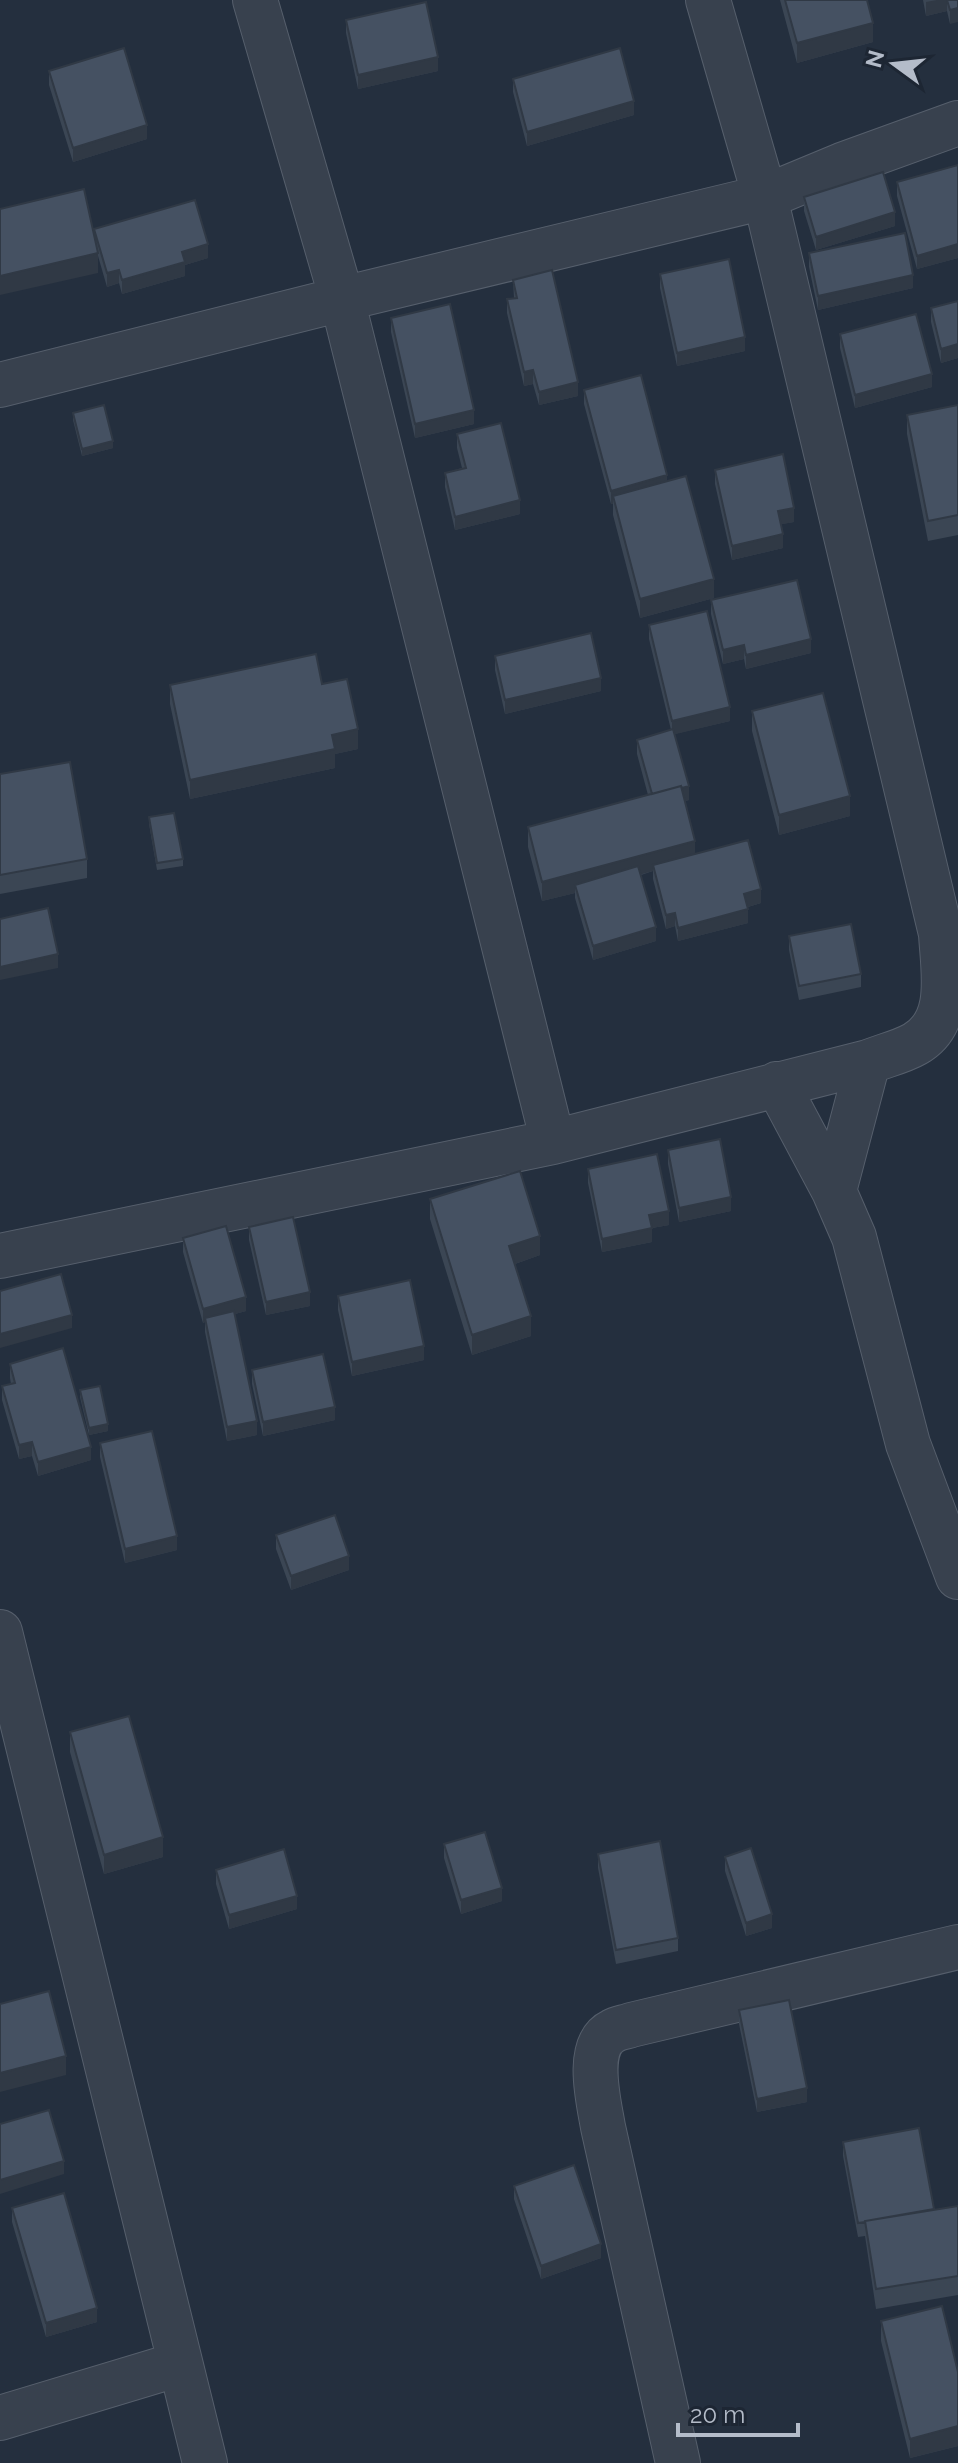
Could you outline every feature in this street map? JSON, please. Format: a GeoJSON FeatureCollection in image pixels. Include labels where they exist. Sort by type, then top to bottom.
{"type":"FeatureCollection","features":[{"type":"Feature","properties":{"kind":"street"},"geometry":{"type":"LineString","coordinates":[[255,0],[342,299],[553,1142]]}},
{"type":"Feature","properties":{"kind":"street"},"geometry":{"type":"LineString","coordinates":[[0,1256],[553,1142],[868,1062],[916,1044],[935,1025],[945,997],[941,934],[765,197],[708,0]]}},
{"type":"Feature","properties":{"kind":"street"},"geometry":{"type":"LineString","coordinates":[[0,385],[765,197],[958,123]]}},
{"type":"Feature","properties":{"kind":"street"},"geometry":{"type":"LineString","coordinates":[[834,1191],[868,1062]]}},
{"type":"Feature","properties":{"kind":"street"},"geometry":{"type":"LineString","coordinates":[[777,1084],[834,1191],[854,1237],[908,1444],[958,1577]]}},
{"type":"Feature","properties":{"kind":"street"},"geometry":{"type":"LineString","coordinates":[[0,1632],[205,2463]]}},
{"type":"Feature","properties":{"kind":"street"},"geometry":{"type":"LineString","coordinates":[[678,2463],[603,2127],[595,2083],[601,2042],[611,2032],[631,2025],[958,1947]]}},
{"type":"Feature","properties":{"kind":"street"},"geometry":{"type":"LineString","coordinates":[[0,2418],[179,2364]]}},
{"type":"Feature","properties":{"kind":"building"},"geometry":{"type":"Polygon","coordinates":[[[785,0],[867,0],[873,23],[797,43],[785,0]]]}},
{"type":"Feature","properties":{"kind":"building"},"geometry":{"type":"Polygon","coordinates":[[[947,0],[958,0],[958,8],[950,10],[947,0]]]}},
{"type":"Feature","properties":{"kind":"building"},"geometry":{"type":"Polygon","coordinates":[[[426,2],[438,57],[358,75],[346,20],[426,2]]]}},
{"type":"Feature","properties":{"kind":"building"},"geometry":{"type":"Polygon","coordinates":[[[124,48],[147,125],[73,148],[49,71],[124,48]]]}},
{"type":"Feature","properties":{"kind":"building"},"geometry":{"type":"Polygon","coordinates":[[[620,48],[634,101],[527,132],[513,79],[620,48]]]}},
{"type":"Feature","properties":{"kind":"building"},"geometry":{"type":"Polygon","coordinates":[[[958,165],[958,244],[917,256],[897,182],[958,165]]]}},
{"type":"Feature","properties":{"kind":"building"},"geometry":{"type":"Polygon","coordinates":[[[883,172],[895,212],[816,237],[804,197],[883,172]]]}},
{"type":"Feature","properties":{"kind":"building"},"geometry":{"type":"Polygon","coordinates":[[[84,189],[98,253],[0,276],[0,209],[84,189]]]}},
{"type":"Feature","properties":{"kind":"building"},"geometry":{"type":"Polygon","coordinates":[[[195,200],[208,244],[182,252],[185,262],[122,280],[119,270],[107,273],[94,229],[195,200]]]}},
{"type":"Feature","properties":{"kind":"building"},"geometry":{"type":"Polygon","coordinates":[[[905,233],[913,275],[818,296],[809,253],[905,233]]]}},
{"type":"Feature","properties":{"kind":"building"},"geometry":{"type":"Polygon","coordinates":[[[729,259],[745,337],[677,353],[660,274],[729,259]]]}},
{"type":"Feature","properties":{"kind":"building"},"geometry":{"type":"Polygon","coordinates":[[[552,270],[578,382],[539,392],[533,370],[524,372],[507,299],[517,298],[513,280],[552,270]]]}},
{"type":"Feature","properties":{"kind":"building"},"geometry":{"type":"Polygon","coordinates":[[[958,301],[958,344],[941,349],[931,308],[958,301]]]}},
{"type":"Feature","properties":{"kind":"building"},"geometry":{"type":"Polygon","coordinates":[[[450,304],[474,410],[415,424],[391,318],[450,304]]]}},
{"type":"Feature","properties":{"kind":"building"},"geometry":{"type":"Polygon","coordinates":[[[916,314],[932,374],[855,395],[840,334],[916,314]]]}},
{"type":"Feature","properties":{"kind":"building"},"geometry":{"type":"Polygon","coordinates":[[[641,375],[667,475],[611,491],[584,390],[641,375]]]}},
{"type":"Feature","properties":{"kind":"building"},"geometry":{"type":"Polygon","coordinates":[[[104,405],[113,441],[82,449],[73,413],[104,405]]]}},
{"type":"Feature","properties":{"kind":"building"},"geometry":{"type":"Polygon","coordinates":[[[958,405],[958,515],[928,521],[907,415],[958,405]]]}},
{"type":"Feature","properties":{"kind":"building"},"geometry":{"type":"Polygon","coordinates":[[[501,423],[520,500],[455,517],[445,473],[466,468],[457,434],[501,423]]]}},
{"type":"Feature","properties":{"kind":"building"},"geometry":{"type":"Polygon","coordinates":[[[783,454],[794,508],[778,511],[783,534],[732,546],[715,470],[783,454]]]}},
{"type":"Feature","properties":{"kind":"building"},"geometry":{"type":"Polygon","coordinates":[[[686,476],[714,579],[640,599],[613,496],[686,476]]]}},
{"type":"Feature","properties":{"kind":"building"},"geometry":{"type":"Polygon","coordinates":[[[797,580],[811,639],[746,655],[744,645],[723,650],[711,600],[797,580]]]}},
{"type":"Feature","properties":{"kind":"building"},"geometry":{"type":"Polygon","coordinates":[[[707,611],[730,707],[672,721],[649,625],[707,611]]]}},
{"type":"Feature","properties":{"kind":"building"},"geometry":{"type":"Polygon","coordinates":[[[591,633],[601,678],[505,700],[495,656],[591,633]]]}},
{"type":"Feature","properties":{"kind":"building"},"geometry":{"type":"Polygon","coordinates":[[[316,654],[322,684],[347,679],[358,729],[332,735],[335,749],[190,780],[170,685],[316,654]]]}},
{"type":"Feature","properties":{"kind":"building"},"geometry":{"type":"Polygon","coordinates":[[[823,693],[850,796],[779,815],[752,711],[823,693]]]}},
{"type":"Feature","properties":{"kind":"building"},"geometry":{"type":"Polygon","coordinates":[[[673,729],[689,786],[652,794],[637,740],[673,729]]]}},
{"type":"Feature","properties":{"kind":"building"},"geometry":{"type":"Polygon","coordinates":[[[70,762],[87,859],[0,875],[0,774],[70,762]]]}},
{"type":"Feature","properties":{"kind":"building"},"geometry":{"type":"Polygon","coordinates":[[[681,786],[695,841],[542,882],[528,827],[681,786]]]}},
{"type":"Feature","properties":{"kind":"building"},"geometry":{"type":"Polygon","coordinates":[[[174,813],[183,859],[157,863],[149,817],[174,813]]]}},
{"type":"Feature","properties":{"kind":"building"},"geometry":{"type":"Polygon","coordinates":[[[748,840],[761,889],[744,894],[748,909],[678,928],[675,913],[666,915],[653,865],[748,840]]]}},
{"type":"Feature","properties":{"kind":"building"},"geometry":{"type":"Polygon","coordinates":[[[638,866],[656,927],[593,946],[575,885],[638,866]]]}},
{"type":"Feature","properties":{"kind":"building"},"geometry":{"type":"Polygon","coordinates":[[[48,908],[58,954],[0,967],[0,919],[48,908]]]}},
{"type":"Feature","properties":{"kind":"building"},"geometry":{"type":"Polygon","coordinates":[[[851,924],[861,974],[799,986],[789,936],[851,924]]]}},
{"type":"Feature","properties":{"kind":"building"},"geometry":{"type":"Polygon","coordinates":[[[720,1139],[731,1197],[679,1208],[668,1150],[720,1139]]]}},
{"type":"Feature","properties":{"kind":"building"},"geometry":{"type":"Polygon","coordinates":[[[657,1154],[669,1211],[649,1215],[652,1228],[602,1239],[588,1169],[657,1154]]]}},
{"type":"Feature","properties":{"kind":"building"},"geometry":{"type":"Polygon","coordinates":[[[520,1171],[540,1236],[509,1246],[531,1316],[472,1335],[430,1199],[520,1171]]]}},
{"type":"Feature","properties":{"kind":"building"},"geometry":{"type":"Polygon","coordinates":[[[293,1217],[310,1292],[266,1302],[249,1227],[293,1217]]]}},
{"type":"Feature","properties":{"kind":"building"},"geometry":{"type":"Polygon","coordinates":[[[226,1226],[246,1297],[203,1309],[183,1238],[226,1226]]]}},
{"type":"Feature","properties":{"kind":"building"},"geometry":{"type":"Polygon","coordinates":[[[61,1274],[72,1315],[0,1334],[0,1291],[61,1274]]]}},
{"type":"Feature","properties":{"kind":"building"},"geometry":{"type":"Polygon","coordinates":[[[410,1280],[424,1346],[352,1362],[338,1296],[410,1280]]]}},
{"type":"Feature","properties":{"kind":"building"},"geometry":{"type":"Polygon","coordinates":[[[234,1311],[257,1421],[227,1427],[205,1318],[234,1311]]]}},
{"type":"Feature","properties":{"kind":"building"},"geometry":{"type":"Polygon","coordinates":[[[63,1348],[91,1447],[38,1462],[32,1442],[19,1445],[2,1386],[15,1383],[10,1364],[63,1348]]]}},
{"type":"Feature","properties":{"kind":"building"},"geometry":{"type":"Polygon","coordinates":[[[323,1354],[335,1407],[263,1422],[252,1370],[323,1354]]]}},
{"type":"Feature","properties":{"kind":"building"},"geometry":{"type":"Polygon","coordinates":[[[100,1386],[108,1424],[89,1428],[80,1390],[100,1386]]]}},
{"type":"Feature","properties":{"kind":"building"},"geometry":{"type":"Polygon","coordinates":[[[152,1431],[177,1536],[125,1549],[100,1443],[152,1431]]]}},
{"type":"Feature","properties":{"kind":"building"},"geometry":{"type":"Polygon","coordinates":[[[335,1515],[349,1556],[291,1576],[276,1535],[335,1515]]]}},
{"type":"Feature","properties":{"kind":"building"},"geometry":{"type":"Polygon","coordinates":[[[129,1716],[163,1837],[104,1855],[70,1732],[129,1716]]]}},
{"type":"Feature","properties":{"kind":"building"},"geometry":{"type":"Polygon","coordinates":[[[485,1832],[502,1888],[461,1900],[444,1844],[485,1832]]]}},
{"type":"Feature","properties":{"kind":"building"},"geometry":{"type":"Polygon","coordinates":[[[660,1841],[678,1938],[616,1950],[598,1854],[660,1841]]]}},
{"type":"Feature","properties":{"kind":"building"},"geometry":{"type":"Polygon","coordinates":[[[751,1848],[772,1914],[746,1923],[725,1857],[751,1848]]]}},
{"type":"Feature","properties":{"kind":"building"},"geometry":{"type":"Polygon","coordinates":[[[284,1849],[297,1896],[229,1915],[216,1870],[284,1849]]]}},
{"type":"Feature","properties":{"kind":"building"},"geometry":{"type":"Polygon","coordinates":[[[49,1991],[66,2056],[0,2073],[0,2004],[49,1991]]]}},
{"type":"Feature","properties":{"kind":"building"},"geometry":{"type":"Polygon","coordinates":[[[789,2000],[807,2088],[757,2099],[739,2010],[789,2000]]]}},
{"type":"Feature","properties":{"kind":"building"},"geometry":{"type":"Polygon","coordinates":[[[49,2110],[64,2161],[0,2180],[0,2124],[49,2110]]]}},
{"type":"Feature","properties":{"kind":"building"},"geometry":{"type":"Polygon","coordinates":[[[919,2128],[934,2209],[858,2223],[843,2142],[919,2128]]]}},
{"type":"Feature","properties":{"kind":"building"},"geometry":{"type":"Polygon","coordinates":[[[574,2165],[601,2244],[541,2266],[514,2186],[574,2165]]]}},
{"type":"Feature","properties":{"kind":"building"},"geometry":{"type":"Polygon","coordinates":[[[64,2193],[97,2308],[46,2323],[12,2208],[64,2193]]]}},
{"type":"Feature","properties":{"kind":"building"},"geometry":{"type":"Polygon","coordinates":[[[958,2206],[958,2276],[876,2289],[865,2221],[958,2206]]]}},
{"type":"Feature","properties":{"kind":"building"},"geometry":{"type":"Polygon","coordinates":[[[942,2306],[958,2372],[958,2426],[910,2439],[881,2321],[942,2306]]]}}]}
